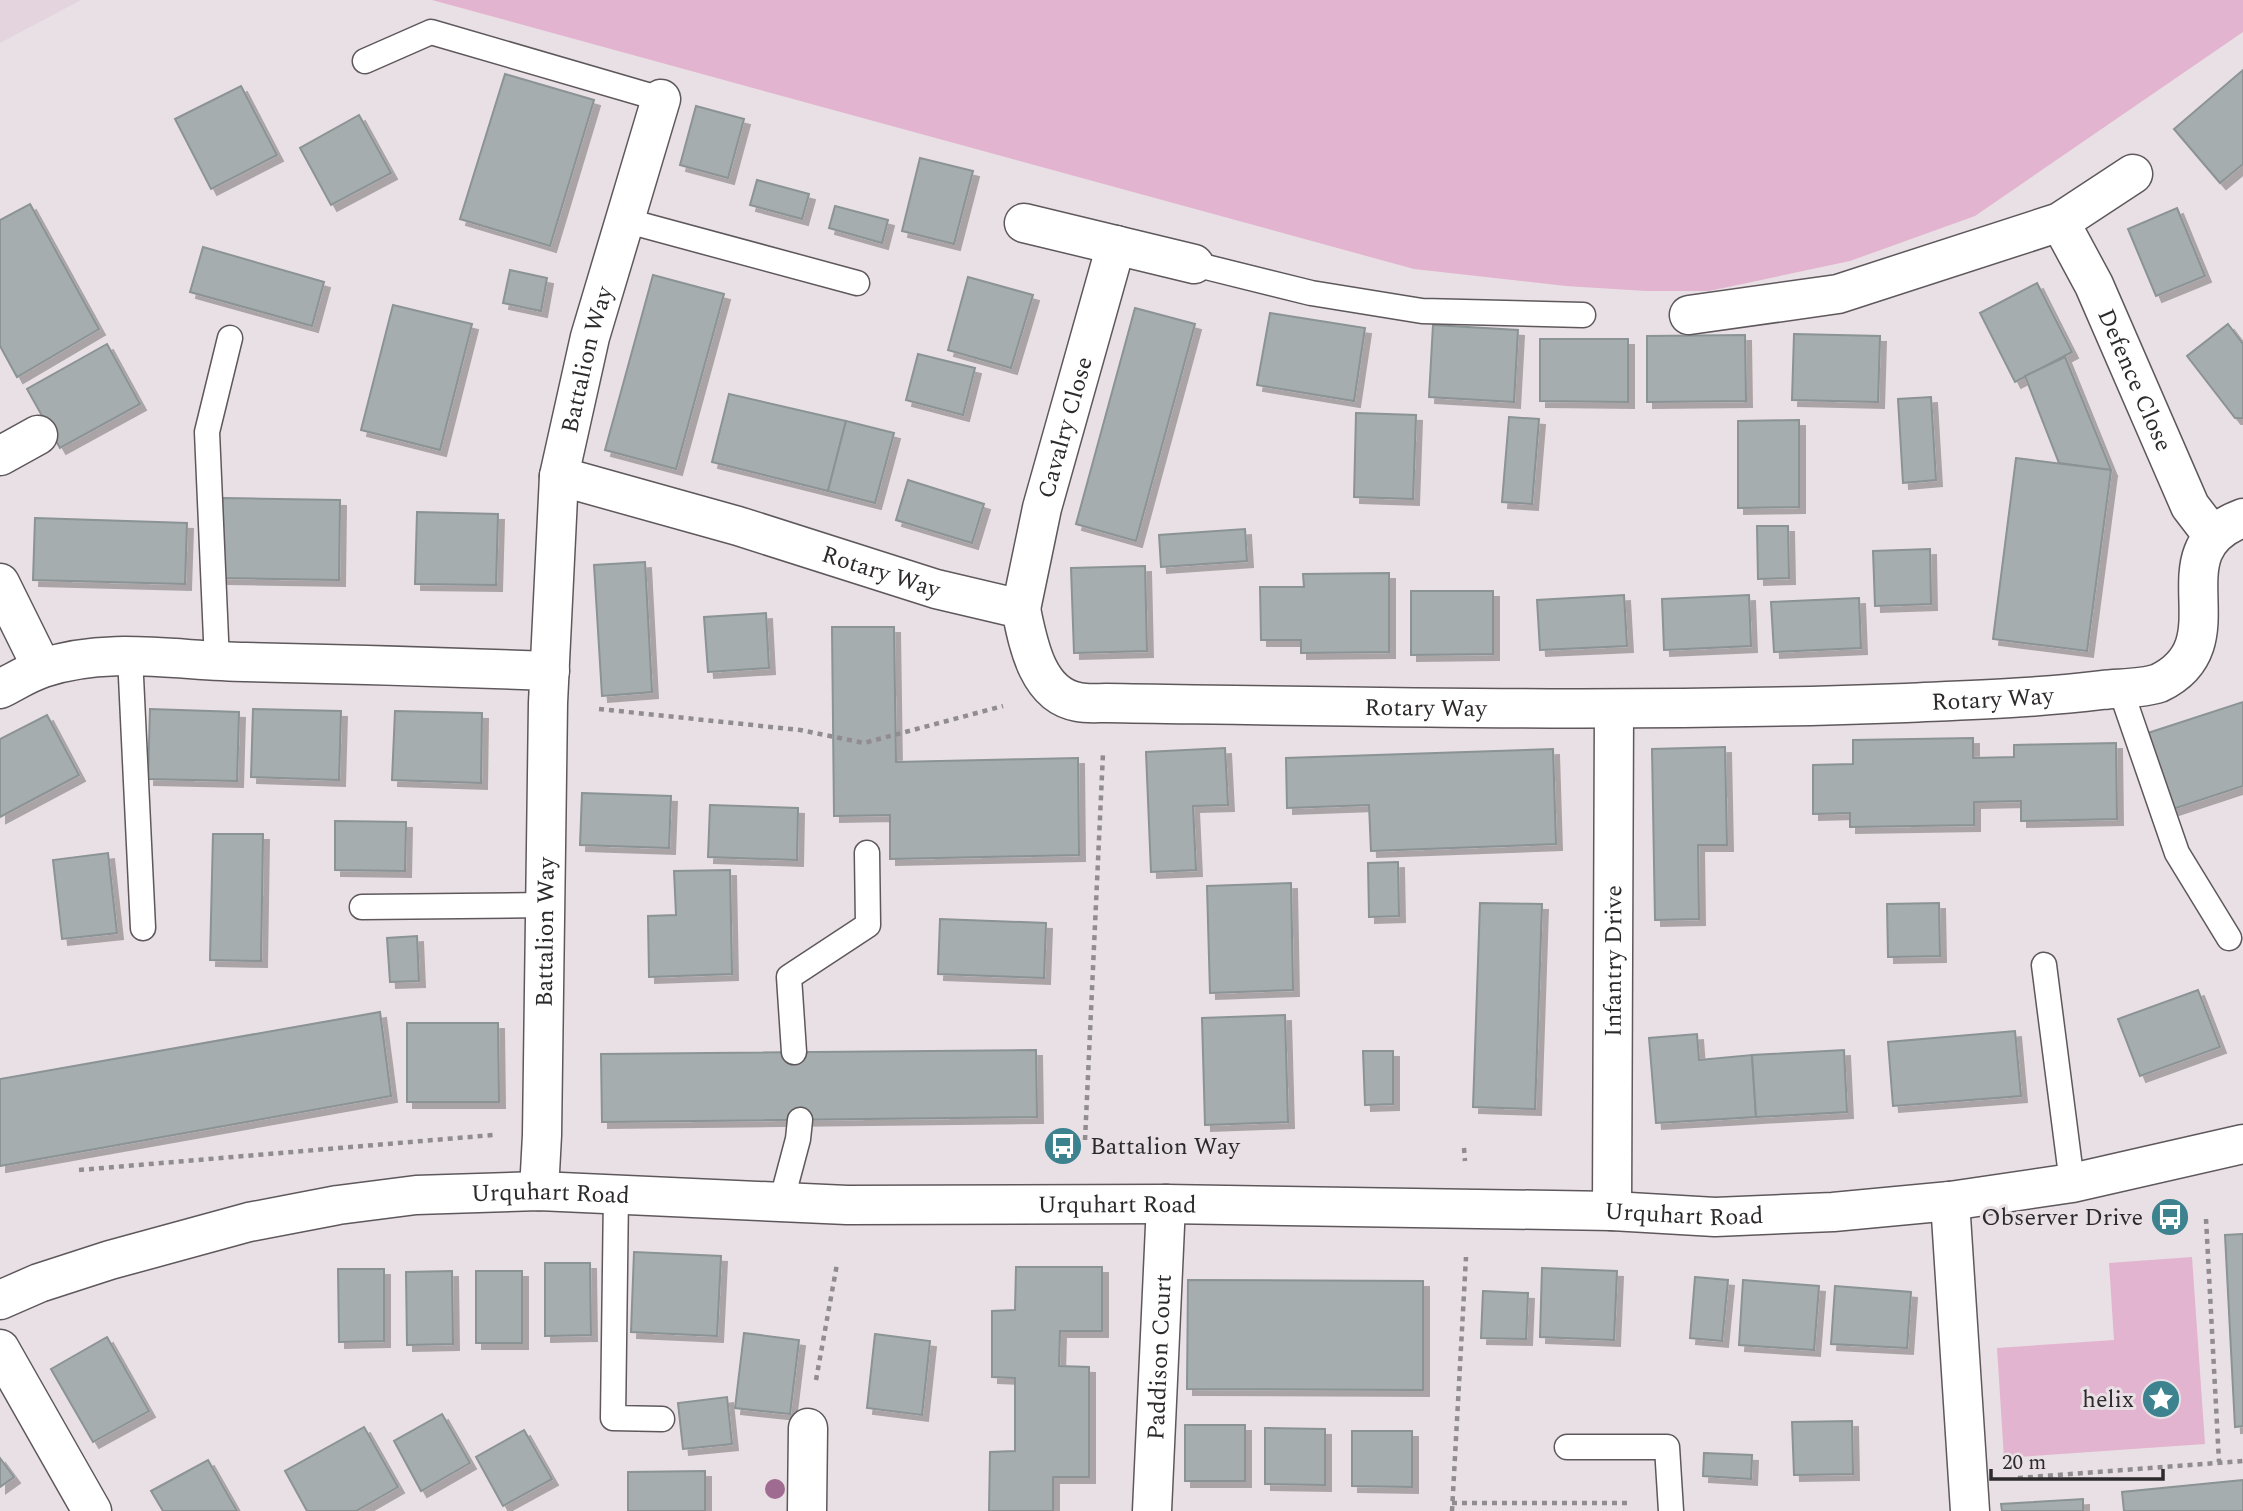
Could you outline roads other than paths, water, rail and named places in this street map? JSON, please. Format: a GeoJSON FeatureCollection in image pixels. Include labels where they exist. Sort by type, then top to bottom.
{"type":"FeatureCollection","features":[{"type":"Feature","properties":{"kind":"street","name":"Battalion Way"},"geometry":{"type":"LineString","coordinates":[[539,1191],[549,687],[559,476],[590,337],[661,99]]}},
{"type":"Feature","properties":{"kind":"street"},"geometry":{"type":"LineString","coordinates":[[1689,315],[1838,294],[2060,222],[2133,174]]}},
{"type":"Feature","properties":{"kind":"street","name":"Defence Close"},"geometry":{"type":"LineString","coordinates":[[2060,222],[2094,285],[2190,506],[2228,527]]}},
{"type":"Feature","properties":{"kind":"street"},"geometry":{"type":"LineString","coordinates":[[1024,223],[1194,264]]}},
{"type":"Feature","properties":{"kind":"street","name":"Cavalry Close"},"geometry":{"type":"LineString","coordinates":[[1021,609],[1042,508],[1116,245]]}},
{"type":"Feature","properties":{"kind":"street"},"geometry":{"type":"LineString","coordinates":[[0,456],[38,435]]}},
{"type":"Feature","properties":{"kind":"street","name":"Rotary Way"},"geometry":{"type":"LineString","coordinates":[[559,476],[726,522],[936,589],[1021,609],[1034,660],[1054,692],[1076,702],[1106,704],[1614,709],[1811,706],[2014,699],[2156,684],[2180,673],[2202,655],[2210,635],[2206,550],[2228,527]]}},
{"type":"Feature","properties":{"kind":"street"},"geometry":{"type":"LineString","coordinates":[[0,583],[18,614],[42,668]]}},
{"type":"Feature","properties":{"kind":"street"},"geometry":{"type":"LineString","coordinates":[[0,689],[42,668],[89,657],[130,656],[217,662],[366,664],[549,687]]}},
{"type":"Feature","properties":{"kind":"street","name":"Infantry Drive"},"geometry":{"type":"LineString","coordinates":[[1612,1211],[1614,709]]}},
{"type":"Feature","properties":{"kind":"street","name":"Urquhart Road"},"geometry":{"type":"LineString","coordinates":[[0,1300],[39,1283],[249,1222],[338,1205],[416,1195],[539,1191],[846,1205],[1166,1204],[1612,1211],[1715,1217],[1833,1212],[1950,1202],[2072,1183],[2243,1144]]}},
{"type":"Feature","properties":{"kind":"street"},"geometry":{"type":"LineString","coordinates":[[1950,1202],[1969,1496]]}},
{"type":"Feature","properties":{"kind":"street","name":"Paddison Court"},"geometry":{"type":"LineString","coordinates":[[1152,1511],[1166,1204]]}},
{"type":"Feature","properties":{"kind":"street"},"geometry":{"type":"LineString","coordinates":[[0,1349],[92,1511]]}},
{"type":"Feature","properties":{"kind":"street"},"geometry":{"type":"LineString","coordinates":[[807,1511],[808,1428]]}},
{"type":"Feature","properties":{"kind":"lane"},"geometry":{"type":"LineString","coordinates":[[365,61],[431,32],[661,99]]}},
{"type":"Feature","properties":{"kind":"lane"},"geometry":{"type":"LineString","coordinates":[[624,219],[858,283]]}},
{"type":"Feature","properties":{"kind":"lane"},"geometry":{"type":"LineString","coordinates":[[1194,264],[1311,293],[1422,310],[1583,315]]}},
{"type":"Feature","properties":{"kind":"lane"},"geometry":{"type":"LineString","coordinates":[[217,662],[206,432],[230,338]]}},
{"type":"Feature","properties":{"kind":"lane"},"geometry":{"type":"LineString","coordinates":[[130,656],[144,928]]}},
{"type":"Feature","properties":{"kind":"lane"},"geometry":{"type":"LineString","coordinates":[[2120,688],[2177,853],[2229,938]]}},
{"type":"Feature","properties":{"kind":"lane"},"geometry":{"type":"LineString","coordinates":[[794,1052],[789,978],[868,925],[867,853]]}},
{"type":"Feature","properties":{"kind":"lane"},"geometry":{"type":"LineString","coordinates":[[362,907],[545,905]]}},
{"type":"Feature","properties":{"kind":"lane"},"geometry":{"type":"LineString","coordinates":[[2045,965],[2072,1183]]}},
{"type":"Feature","properties":{"kind":"lane"},"geometry":{"type":"LineString","coordinates":[[781,1203],[798,1139],[800,1120]]}},
{"type":"Feature","properties":{"kind":"lane"},"geometry":{"type":"LineString","coordinates":[[616,1194],[613,1418],[662,1419]]}},
{"type":"Feature","properties":{"kind":"lane"},"geometry":{"type":"LineString","coordinates":[[1567,1447],[1667,1447],[1671,1507]]}},
{"type":"Feature","properties":{"kind":"place","name":"Battalion Way"},"geometry":{"type":"Point","coordinates":[1063,1146]}},
{"type":"Feature","properties":{"kind":"place","name":"Observer Drive"},"geometry":{"type":"Point","coordinates":[2170,1217]}},
{"type":"Feature","properties":{"kind":"place","name":"helix"},"geometry":{"type":"Point","coordinates":[2161,1399]}}]}
